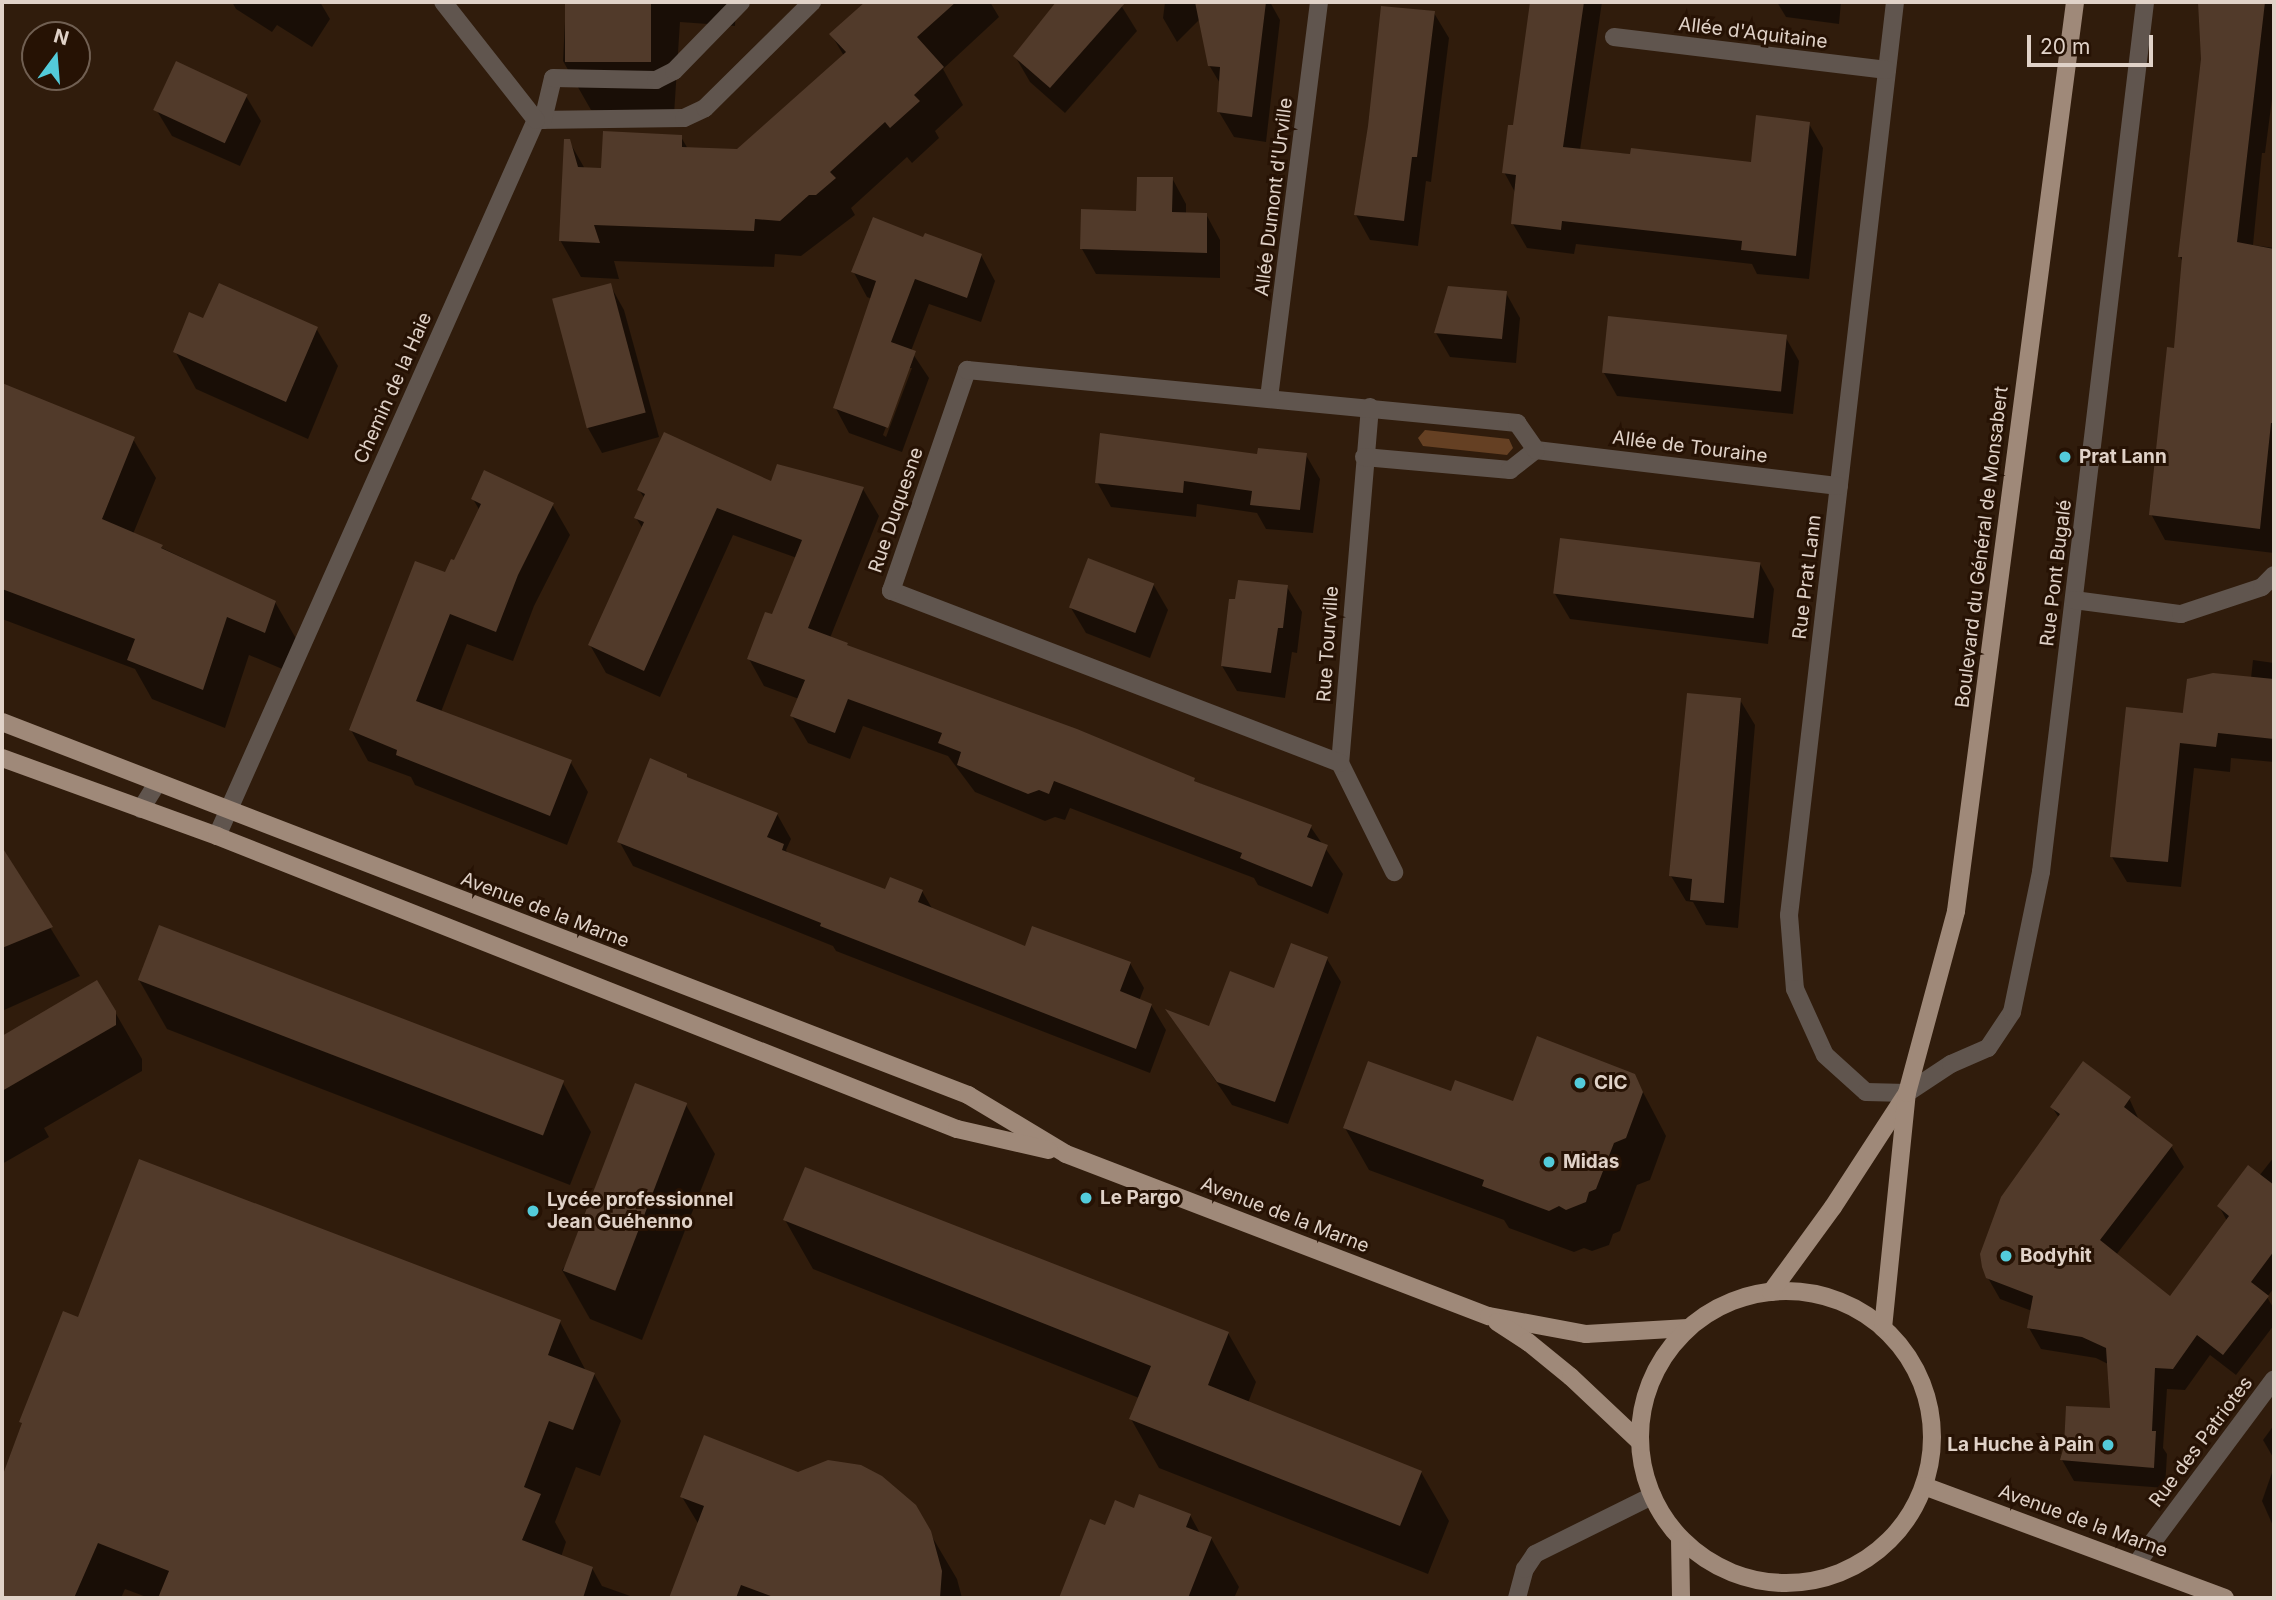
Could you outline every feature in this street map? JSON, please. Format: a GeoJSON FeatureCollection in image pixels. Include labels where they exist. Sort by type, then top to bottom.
{"type":"FeatureCollection","features":[{"type":"Feature","properties":{"kind":"main road","name":"Boulevard du Général de Monsabert"},"geometry":{"type":"LineString","coordinates":[[1883,1328],[1907,1093],[1956,911],[2075,2]]}},
{"type":"Feature","properties":{"kind":"main road","name":"Avenue de la Marne"},"geometry":{"type":"LineString","coordinates":[[2,722],[968,1095],[1066,1154]]}},
{"type":"Feature","properties":{"kind":"main road","name":"Avenue de la Marne"},"geometry":{"type":"LineString","coordinates":[[2,758],[217,836],[957,1129],[1066,1154],[1489,1316],[1587,1334],[1688,1328]]}},
{"type":"Feature","properties":{"kind":"main road","name":"Boulevard du Général de Monsabert"},"geometry":{"type":"LineString","coordinates":[[1771,1292],[1833,1207],[1907,1093]]}},
{"type":"Feature","properties":{"kind":"main road"},"geometry":{"type":"LineString","coordinates":[[1771,1292],[1811,1293],[1849,1306],[1883,1328],[1911,1361],[1928,1401],[1933,1444],[1924,1486],[1903,1526],[1870,1558],[1829,1577],[1781,1591],[1711,1563],[1680,1539],[1652,1496],[1643,1470],[1639,1441],[1644,1399],[1661,1360],[1688,1328],[1727,1303],[1771,1292]]}},
{"type":"Feature","properties":{"kind":"main road","name":"Avenue de la Marne"},"geometry":{"type":"LineString","coordinates":[[1489,1316],[1528,1342],[1572,1377],[1639,1441]]}},
{"type":"Feature","properties":{"kind":"main road","name":"Avenue de la Marne"},"geometry":{"type":"LineString","coordinates":[[1924,1486],[2137,1563],[2225,1598]]}},
{"type":"Feature","properties":{"kind":"main road"},"geometry":{"type":"LineString","coordinates":[[1680,1539],[1681,1598]]}},
{"type":"Feature","properties":{"kind":"street"},"geometry":{"type":"LineString","coordinates":[[443,2],[539,120],[684,118],[705,108],[812,2]]}},
{"type":"Feature","properties":{"kind":"street","name":"Chemin de la Haie"},"geometry":{"type":"LineString","coordinates":[[217,836],[539,120],[553,78],[656,80],[674,71],[741,2]]}},
{"type":"Feature","properties":{"kind":"street","name":"Allée Dumont d'Urville"},"geometry":{"type":"LineString","coordinates":[[1269,398],[1319,2]]}},
{"type":"Feature","properties":{"kind":"street","name":"Rue Prat Lann"},"geometry":{"type":"LineString","coordinates":[[1895,2],[1789,915],[1795,989],[1825,1055],[1866,1092],[1907,1093]]}},
{"type":"Feature","properties":{"kind":"street","name":"Rue Pont Bugalé"},"geometry":{"type":"LineString","coordinates":[[1907,1093],[1951,1064],[1988,1048],[2012,1012],[2041,872],[2145,2]]}},
{"type":"Feature","properties":{"kind":"street","name":"Allée d'Aquitaine"},"geometry":{"type":"LineString","coordinates":[[1614,37],[1887,70]]}},
{"type":"Feature","properties":{"kind":"street","name":"Rue Duquesne"},"geometry":{"type":"LineString","coordinates":[[1340,763],[891,591],[967,370],[1370,407]]}},
{"type":"Feature","properties":{"kind":"street"},"geometry":{"type":"LineString","coordinates":[[1364,457],[1510,470],[1536,450],[1517,423],[1370,407]]}},
{"type":"Feature","properties":{"kind":"street","name":"Rue Tourville"},"geometry":{"type":"LineString","coordinates":[[1340,763],[1370,407]]}},
{"type":"Feature","properties":{"kind":"street","name":"Allée de Touraine"},"geometry":{"type":"LineString","coordinates":[[1536,450],[1839,486]]}},
{"type":"Feature","properties":{"kind":"street"},"geometry":{"type":"LineString","coordinates":[[2074,600],[2181,614],[2262,587],[2274,575]]}},
{"type":"Feature","properties":{"kind":"street"},"geometry":{"type":"LineString","coordinates":[[1340,763],[1394,872]]}},
{"type":"Feature","properties":{"kind":"street"},"geometry":{"type":"LineString","coordinates":[[141,809],[157,783]]}},
{"type":"Feature","properties":{"kind":"street","name":"Rue des Patriotes"},"geometry":{"type":"LineString","coordinates":[[2137,1563],[2274,1380]]}},
{"type":"Feature","properties":{"kind":"street"},"geometry":{"type":"LineString","coordinates":[[1517,1598],[1525,1569],[1535,1554],[1652,1496]]}},
{"type":"Feature","properties":{"kind":"shaded area"},"geometry":{"type":"Polygon","coordinates":[[[1425,430],[1509,439],[1513,448],[1507,455],[1423,446],[1418,438],[1425,430]]]}},
{"type":"Feature","properties":{"kind":"building"},"geometry":{"type":"Polygon","coordinates":[[[565,2],[651,2],[651,62],[565,62],[565,2]]]}},
{"type":"Feature","properties":{"kind":"building"},"geometry":{"type":"Polygon","coordinates":[[[865,2],[956,2],[917,37],[944,67],[914,95],[920,101],[890,128],[885,122],[830,172],[836,178],[816,195],[809,195],[780,221],[755,219],[754,231],[594,225],[600,243],[559,241],[564,139],[570,139],[578,167],[601,168],[603,131],[682,135],[682,147],[737,149],[846,52],[829,34],[865,2]]]}},
{"type":"Feature","properties":{"kind":"building"},"geometry":{"type":"Polygon","coordinates":[[[1056,2],[1126,2],[1050,88],[1013,56],[1056,2]]]}},
{"type":"Feature","properties":{"kind":"building"},"geometry":{"type":"Polygon","coordinates":[[[1195,2],[1266,2],[1252,117],[1217,112],[1220,67],[1208,66],[1195,2]]]}},
{"type":"Feature","properties":{"kind":"building"},"geometry":{"type":"Polygon","coordinates":[[[1530,2],[1584,2],[1563,147],[1630,154],[1631,148],[1751,162],[1756,115],[1810,122],[1796,256],[1741,250],[1742,241],[1562,221],[1561,230],[1511,224],[1516,175],[1502,173],[1508,125],[1513,125],[1530,2]]]}},
{"type":"Feature","properties":{"kind":"building"},"geometry":{"type":"Polygon","coordinates":[[[2198,2],[2265,2],[2237,242],[2274,249],[2274,423],[2271,423],[2260,529],[2149,515],[2167,347],[2174,348],[2182,257],[2178,257],[2201,59],[2198,2]]]}},
{"type":"Feature","properties":{"kind":"building"},"geometry":{"type":"Polygon","coordinates":[[[1381,6],[1435,11],[1417,157],[1412,157],[1404,221],[1354,215],[1368,126],[1381,6]]]}},
{"type":"Feature","properties":{"kind":"building"},"geometry":{"type":"Polygon","coordinates":[[[176,61],[248,94],[225,143],[153,110],[176,61]]]}},
{"type":"Feature","properties":{"kind":"building"},"geometry":{"type":"Polygon","coordinates":[[[1137,177],[1173,177],[1172,212],[1207,213],[1207,253],[1080,249],[1081,209],[1136,211],[1137,177]]]}},
{"type":"Feature","properties":{"kind":"building"},"geometry":{"type":"Polygon","coordinates":[[[873,217],[923,237],[925,233],[982,254],[967,298],[915,279],[891,342],[916,351],[888,428],[833,408],[876,281],[851,272],[873,217]]]}},
{"type":"Feature","properties":{"kind":"building"},"geometry":{"type":"Polygon","coordinates":[[[219,283],[318,327],[286,402],[173,352],[189,312],[203,318],[219,283]]]}},
{"type":"Feature","properties":{"kind":"building"},"geometry":{"type":"Polygon","coordinates":[[[611,283],[646,412],[587,428],[552,299],[611,283]]]}},
{"type":"Feature","properties":{"kind":"building"},"geometry":{"type":"Polygon","coordinates":[[[1448,286],[1507,291],[1502,339],[1434,333],[1448,286]]]}},
{"type":"Feature","properties":{"kind":"building"},"geometry":{"type":"Polygon","coordinates":[[[1608,316],[1787,335],[1781,392],[1602,373],[1608,316]]]}},
{"type":"Feature","properties":{"kind":"building"},"geometry":{"type":"Polygon","coordinates":[[[2,383],[135,437],[102,519],[163,545],[161,548],[276,601],[265,633],[227,617],[203,690],[127,660],[135,639],[2,589],[2,383]]]}},
{"type":"Feature","properties":{"kind":"building"},"geometry":{"type":"Polygon","coordinates":[[[664,432],[771,481],[777,464],[864,487],[808,628],[848,643],[847,645],[1077,729],[1195,778],[1194,781],[1312,825],[1307,837],[1328,845],[1312,887],[1240,858],[1242,853],[1054,781],[1049,794],[1039,790],[1028,794],[957,765],[961,752],[938,743],[942,733],[848,699],[835,733],[790,716],[805,680],[747,659],[765,612],[772,614],[802,540],[717,508],[644,671],[588,645],[644,522],[634,518],[645,494],[637,490],[664,432]]]}},
{"type":"Feature","properties":{"kind":"building"},"geometry":{"type":"Polygon","coordinates":[[[1100,433],[1257,454],[1258,448],[1307,453],[1300,510],[1250,505],[1252,491],[1184,481],[1183,493],[1095,483],[1100,433]]]}},
{"type":"Feature","properties":{"kind":"building"},"geometry":{"type":"Polygon","coordinates":[[[484,470],[554,503],[518,575],[496,632],[450,614],[416,701],[572,760],[550,816],[396,755],[397,750],[349,730],[415,561],[445,572],[451,559],[454,560],[481,504],[471,499],[484,470]]]}},
{"type":"Feature","properties":{"kind":"building"},"geometry":{"type":"Polygon","coordinates":[[[1560,538],[1760,563],[1754,618],[1553,594],[1560,538]]]}},
{"type":"Feature","properties":{"kind":"building"},"geometry":{"type":"Polygon","coordinates":[[[1088,558],[1154,583],[1135,633],[1069,607],[1088,558]]]}},
{"type":"Feature","properties":{"kind":"building"},"geometry":{"type":"Polygon","coordinates":[[[1238,580],[1288,585],[1283,628],[1278,628],[1271,673],[1221,666],[1229,599],[1235,599],[1238,580]]]}},
{"type":"Feature","properties":{"kind":"building"},"geometry":{"type":"Polygon","coordinates":[[[2213,673],[2274,679],[2274,739],[2218,733],[2216,747],[2180,743],[2168,862],[2110,857],[2126,707],[2183,713],[2187,679],[2213,673]]]}},
{"type":"Feature","properties":{"kind":"building"},"geometry":{"type":"Polygon","coordinates":[[[1687,693],[1741,698],[1724,903],[1690,900],[1692,879],[1669,876],[1687,693]]]}},
{"type":"Feature","properties":{"kind":"building"},"geometry":{"type":"Polygon","coordinates":[[[650,758],[687,774],[687,777],[778,813],[767,837],[784,844],[782,850],[885,889],[890,877],[923,890],[918,902],[1025,946],[1032,926],[1131,962],[1120,991],[1152,1004],[1136,1049],[820,926],[821,923],[617,842],[650,758]]]}},
{"type":"Feature","properties":{"kind":"building"},"geometry":{"type":"Polygon","coordinates":[[[2,847],[53,927],[2,948],[2,847]]]}},
{"type":"Feature","properties":{"kind":"building"},"geometry":{"type":"Polygon","coordinates":[[[159,925],[564,1081],[543,1136],[138,980],[159,925]]]}},
{"type":"Feature","properties":{"kind":"building"},"geometry":{"type":"Polygon","coordinates":[[[1291,943],[1328,957],[1275,1102],[1217,1082],[1165,1009],[1209,1026],[1230,971],[1274,988],[1291,943]]]}},
{"type":"Feature","properties":{"kind":"building"},"geometry":{"type":"Polygon","coordinates":[[[97,980],[116,1011],[116,1025],[2,1091],[2,1036],[97,980]]]}},
{"type":"Feature","properties":{"kind":"building"},"geometry":{"type":"Polygon","coordinates":[[[1537,1036],[1635,1074],[1643,1092],[1626,1138],[1614,1143],[1596,1189],[1589,1192],[1586,1202],[1566,1210],[1559,1206],[1549,1211],[1482,1186],[1484,1180],[1343,1128],[1368,1061],[1451,1091],[1455,1080],[1513,1101],[1537,1036]]]}},
{"type":"Feature","properties":{"kind":"building"},"geometry":{"type":"Polygon","coordinates":[[[2083,1061],[2131,1097],[2124,1107],[2173,1145],[2100,1240],[2170,1296],[2229,1216],[2217,1206],[2248,1165],[2274,1185],[2274,1251],[2251,1282],[2269,1296],[2223,1355],[2197,1335],[2173,1369],[2155,1368],[2152,1431],[2156,1431],[2154,1468],[2060,1460],[2064,1446],[2066,1406],[2110,1408],[2106,1348],[2082,1337],[2027,1328],[2033,1296],[1986,1278],[1982,1267],[1980,1254],[2001,1197],[2060,1114],[2050,1107],[2083,1061]]]}},
{"type":"Feature","properties":{"kind":"building"},"geometry":{"type":"Polygon","coordinates":[[[635,1083],[687,1103],[615,1291],[563,1271],[635,1083]]]}},
{"type":"Feature","properties":{"kind":"building"},"geometry":{"type":"Polygon","coordinates":[[[139,1159],[561,1320],[548,1355],[595,1373],[573,1430],[549,1421],[524,1487],[541,1494],[522,1540],[593,1567],[583,1598],[158,1598],[169,1571],[98,1543],[74,1598],[2,1598],[2,1477],[22,1423],[19,1422],[63,1311],[78,1317],[139,1159]]]}},
{"type":"Feature","properties":{"kind":"building"},"geometry":{"type":"Polygon","coordinates":[[[805,1167],[1229,1332],[1208,1385],[1422,1471],[1400,1526],[1129,1419],[1151,1366],[783,1220],[805,1167]]]}},
{"type":"Feature","properties":{"kind":"building"},"geometry":{"type":"Polygon","coordinates":[[[704,1435],[798,1472],[828,1460],[861,1465],[882,1476],[916,1505],[931,1531],[942,1571],[940,1598],[776,1598],[741,1585],[736,1598],[669,1598],[704,1506],[680,1497],[704,1435]]]}},
{"type":"Feature","properties":{"kind":"building"},"geometry":{"type":"Polygon","coordinates":[[[1139,1494],[1191,1514],[1186,1527],[1212,1537],[1188,1598],[1059,1598],[1090,1519],[1105,1525],[1115,1500],[1134,1508],[1139,1494]]]}},
{"type":"Feature","properties":{"kind":"place","name":"Prat Lann"},"geometry":{"type":"Point","coordinates":[2065,457]}},
{"type":"Feature","properties":{"kind":"place","name":"CIC"},"geometry":{"type":"Point","coordinates":[1580,1083]}},
{"type":"Feature","properties":{"kind":"place","name":"Midas"},"geometry":{"type":"Point","coordinates":[1549,1162]}},
{"type":"Feature","properties":{"kind":"place","name":"Le Pargo"},"geometry":{"type":"Point","coordinates":[1086,1198]}},
{"type":"Feature","properties":{"kind":"place","name":"Lycée professionnel Jean Guéhenno"},"geometry":{"type":"Point","coordinates":[533,1211]}},
{"type":"Feature","properties":{"kind":"place","name":"Bodyhit"},"geometry":{"type":"Point","coordinates":[2006,1256]}},
{"type":"Feature","properties":{"kind":"place","name":"La Huche à Pain"},"geometry":{"type":"Point","coordinates":[2108,1445]}}]}
